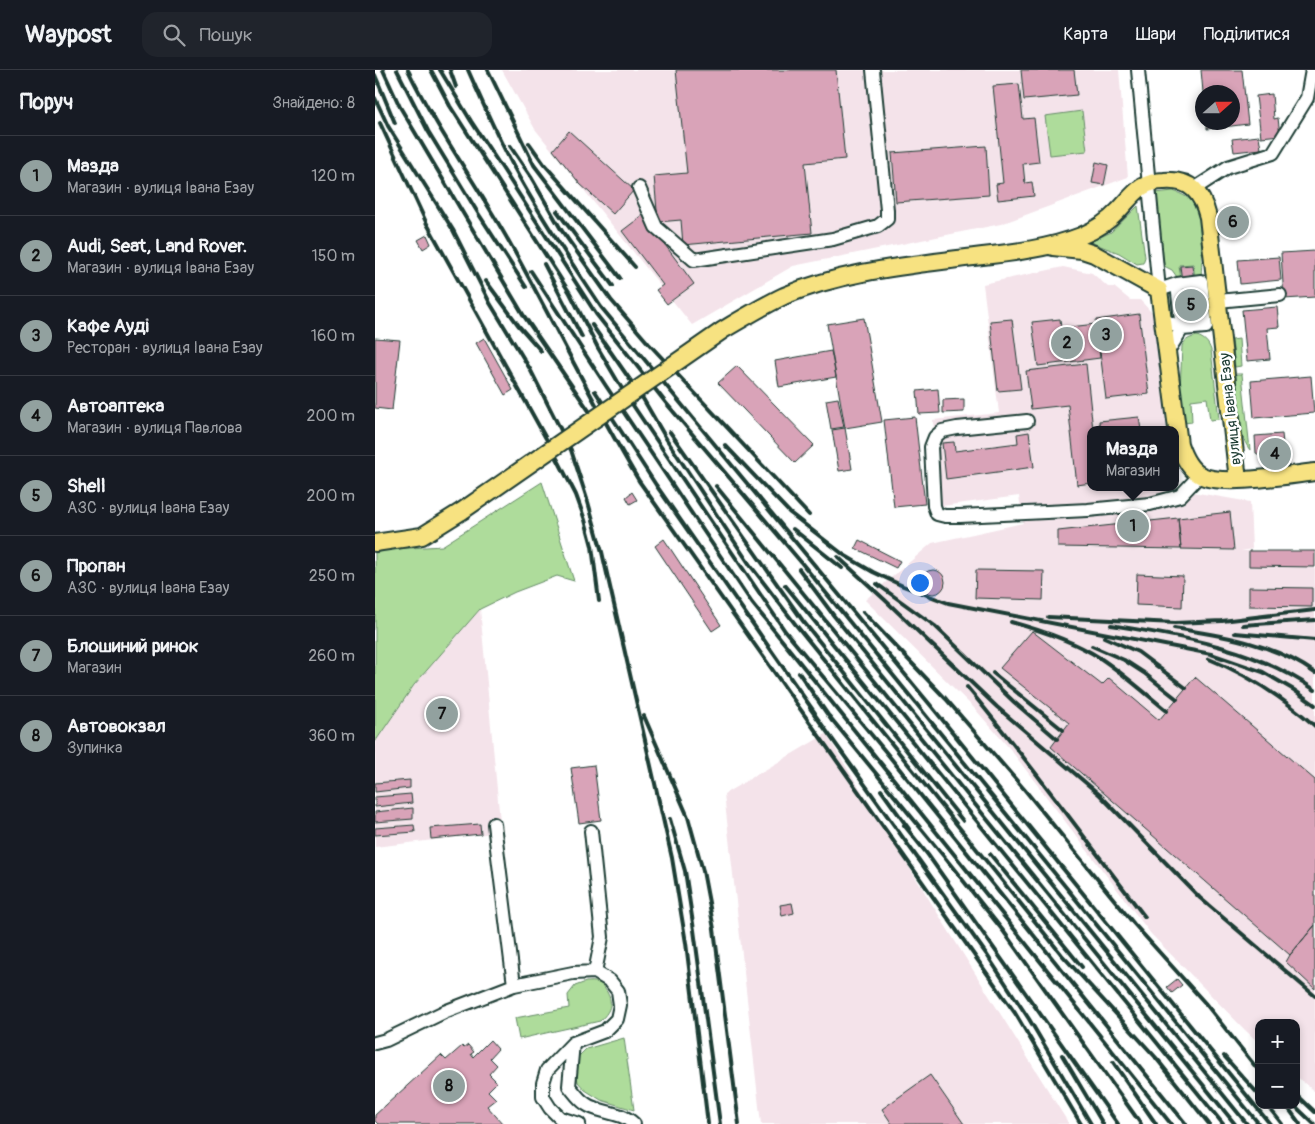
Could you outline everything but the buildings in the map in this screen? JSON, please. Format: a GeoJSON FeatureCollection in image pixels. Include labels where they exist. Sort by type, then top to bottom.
{"type":"FeatureCollection","features":[{"type":"Feature","properties":{"kind":"main road"},"geometry":{"type":"LineString","coordinates":[[375,543],[422,536],[462,511],[723,330],[761,307],[786,296],[838,279],[865,273],[1044,247],[1080,236],[1107,222],[1136,192],[1148,184],[1157,181],[1179,181],[1194,189]]}},
{"type":"Feature","properties":{"kind":"main road","name":"вулиця Івана Езау"},"geometry":{"type":"LineString","coordinates":[[1194,189],[1205,204],[1208,218],[1238,480],[1211,479],[1200,475]]}},
{"type":"Feature","properties":{"kind":"main road"},"geometry":{"type":"LineString","coordinates":[[1044,247],[1075,249],[1094,254],[1159,290],[1177,426]]}},
{"type":"Feature","properties":{"kind":"main road"},"geometry":{"type":"LineString","coordinates":[[1179,444],[1183,456],[1190,467],[1200,475]]}},
{"type":"Feature","properties":{"kind":"main road"},"geometry":{"type":"LineString","coordinates":[[1238,480],[1315,472]]}},
{"type":"Feature","properties":{"kind":"street"},"geometry":{"type":"LineString","coordinates":[[639,188],[656,227],[694,260],[833,239],[879,226],[887,219],[887,210],[873,70]]}},
{"type":"Feature","properties":{"kind":"street"},"geometry":{"type":"LineString","coordinates":[[1138,70],[1159,290],[1177,284],[1201,281],[1214,269]]}},
{"type":"Feature","properties":{"kind":"street"},"geometry":{"type":"LineString","coordinates":[[1194,189],[1228,167],[1273,153],[1307,98],[1312,70]]}},
{"type":"Feature","properties":{"kind":"street"},"geometry":{"type":"LineString","coordinates":[[1201,281],[1206,327]]}},
{"type":"Feature","properties":{"kind":"street"},"geometry":{"type":"LineString","coordinates":[[1168,351],[1182,329],[1177,284]]}},
{"type":"Feature","properties":{"kind":"street"},"geometry":{"type":"LineString","coordinates":[[1218,301],[1280,295]]}},
{"type":"Feature","properties":{"kind":"street"},"geometry":{"type":"LineString","coordinates":[[1163,320],[1182,329],[1206,327],[1223,339]]}},
{"type":"Feature","properties":{"kind":"street"},"geometry":{"type":"LineString","coordinates":[[1027,420],[957,428],[942,431],[935,437],[931,447],[934,506],[937,514],[945,516],[989,515],[1088,510],[1150,504],[1180,496],[1200,475]]}},
{"type":"Feature","properties":{"kind":"street"},"geometry":{"type":"LineString","coordinates":[[495,824],[514,985]]}},
{"type":"Feature","properties":{"kind":"street"},"geometry":{"type":"LineString","coordinates":[[591,831],[602,936],[595,972]]}},
{"type":"Feature","properties":{"kind":"street"},"geometry":{"type":"LineString","coordinates":[[375,1043],[386,1040],[444,1012],[514,985],[573,973],[595,972],[610,981],[618,990],[620,1005],[617,1019],[605,1031],[573,1043],[547,1070],[543,1083],[543,1097],[550,1108],[560,1118],[579,1124]]}},
{"type":"Feature","properties":{"kind":"street"},"geometry":{"type":"LineString","coordinates":[[573,1043],[569,1086],[586,1105],[613,1113],[633,1124]]}},
{"type":"Feature","properties":{"kind":"shaded area"},"geometry":{"type":"Polygon","coordinates":[[[502,70],[1119,70],[1128,177],[1001,224],[793,266],[692,325],[535,129],[502,70]]]}},
{"type":"Feature","properties":{"kind":"shaded area"},"geometry":{"type":"Polygon","coordinates":[[[1063,267],[1092,273],[1108,287],[1114,287],[1130,300],[1140,300],[1153,314],[1167,426],[1087,426],[1087,491],[1179,490],[1250,502],[1252,549],[1241,551],[1315,551],[1315,1092],[1300,1079],[1300,1019],[1255,1019],[1255,1039],[1245,1030],[1151,934],[1010,749],[975,709],[865,600],[932,543],[1023,523],[1019,496],[941,506],[933,420],[999,413],[983,284],[1063,267]]]}},
{"type":"Feature","properties":{"kind":"shaded area"},"geometry":{"type":"Polygon","coordinates":[[[480,609],[501,832],[375,847],[375,742],[414,685],[480,609]]]}},
{"type":"Feature","properties":{"kind":"shaded area"},"geometry":{"type":"Polygon","coordinates":[[[826,734],[1069,1124],[761,1124],[724,794],[826,734]]]}},
{"type":"Feature","properties":{"kind":"green space"},"geometry":{"type":"Polygon","coordinates":[[[1082,111],[1087,151],[1050,155],[1045,116],[1082,111]]]}},
{"type":"Feature","properties":{"kind":"green space"},"geometry":{"type":"Polygon","coordinates":[[[1173,191],[1189,199],[1198,213],[1202,241],[1201,278],[1195,278],[1193,264],[1179,265],[1181,280],[1172,270],[1162,265],[1155,197],[1156,193],[1173,191]]]}},
{"type":"Feature","properties":{"kind":"green space"},"geometry":{"type":"Polygon","coordinates":[[[1138,206],[1145,257],[1143,263],[1137,264],[1119,253],[1090,242],[1111,232],[1138,206]]]}},
{"type":"Feature","properties":{"kind":"green space"},"geometry":{"type":"Polygon","coordinates":[[[1197,336],[1206,341],[1211,350],[1219,419],[1210,420],[1207,398],[1191,400],[1192,422],[1184,423],[1180,392],[1182,346],[1186,340],[1197,336]]]}},
{"type":"Feature","properties":{"kind":"green space"},"geometry":{"type":"Polygon","coordinates":[[[1239,339],[1241,366],[1235,367],[1232,340],[1239,339]]]}},
{"type":"Feature","properties":{"kind":"green space"},"geometry":{"type":"Polygon","coordinates":[[[1236,374],[1242,374],[1250,450],[1245,443],[1240,424],[1236,374]]]}},
{"type":"Feature","properties":{"kind":"green space"},"geometry":{"type":"Polygon","coordinates":[[[542,482],[574,581],[557,576],[515,592],[480,609],[414,685],[375,742],[375,552],[442,546],[542,482]]]}},
{"type":"Feature","properties":{"kind":"green space"},"geometry":{"type":"Polygon","coordinates":[[[586,982],[600,984],[609,996],[609,1008],[600,1021],[519,1039],[515,1018],[569,1008],[568,995],[575,986],[586,982]]]}},
{"type":"Feature","properties":{"kind":"green space"},"geometry":{"type":"Polygon","coordinates":[[[624,1038],[634,1110],[601,1100],[585,1090],[578,1082],[576,1072],[578,1057],[586,1049],[624,1038]]]}},
{"type":"Feature","properties":{"kind":"railway"},"geometry":{"type":"LineString","coordinates":[[383,70],[400,107],[524,316],[598,424]]}},
{"type":"Feature","properties":{"kind":"railway"},"geometry":{"type":"LineString","coordinates":[[397,70],[428,131],[526,287]]}},
{"type":"Feature","properties":{"kind":"railway"},"geometry":{"type":"LineString","coordinates":[[408,70],[432,115],[512,247],[639,481],[1015,1013],[1081,1124]]}},
{"type":"Feature","properties":{"kind":"railway"},"geometry":{"type":"LineString","coordinates":[[431,70],[450,106],[570,293],[598,348],[624,392],[785,631],[885,751],[1186,1124]]}},
{"type":"Feature","properties":{"kind":"railway"},"geometry":{"type":"LineString","coordinates":[[440,70],[596,314],[666,403],[800,561],[1259,1124]]}},
{"type":"Feature","properties":{"kind":"railway"},"geometry":{"type":"LineString","coordinates":[[450,70],[456,87]]}},
{"type":"Feature","properties":{"kind":"railway"},"geometry":{"type":"LineString","coordinates":[[468,70],[515,170],[551,231],[601,307],[932,707],[1270,1124]]}},
{"type":"Feature","properties":{"kind":"railway"},"geometry":{"type":"LineString","coordinates":[[488,70],[534,165],[620,278]]}},
{"type":"Feature","properties":{"kind":"railway"},"geometry":{"type":"LineString","coordinates":[[375,75],[395,123]]}},
{"type":"Feature","properties":{"kind":"railway"},"geometry":{"type":"LineString","coordinates":[[375,98],[388,126],[453,230],[490,303],[530,369],[571,450],[588,502],[602,552],[672,858],[686,943],[708,1124]]}},
{"type":"Feature","properties":{"kind":"railway"},"geometry":{"type":"LineString","coordinates":[[380,123],[426,222],[576,495],[592,546],[599,601]]}},
{"type":"Feature","properties":{"kind":"railway"},"geometry":{"type":"LineString","coordinates":[[529,143],[544,164],[635,267]]}},
{"type":"Feature","properties":{"kind":"railway"},"geometry":{"type":"LineString","coordinates":[[510,146],[531,177],[562,231],[611,300],[649,344],[809,515]]}},
{"type":"Feature","properties":{"kind":"railway"},"geometry":{"type":"LineString","coordinates":[[557,211],[613,286]]}},
{"type":"Feature","properties":{"kind":"railway"},"geometry":{"type":"LineString","coordinates":[[544,264],[582,337]]}},
{"type":"Feature","properties":{"kind":"railway"},"geometry":{"type":"LineString","coordinates":[[531,271],[752,603],[1171,1124]]}},
{"type":"Feature","properties":{"kind":"railway"},"geometry":{"type":"LineString","coordinates":[[486,281],[519,326],[541,351]]}},
{"type":"Feature","properties":{"kind":"railway"},"geometry":{"type":"LineString","coordinates":[[592,325],[642,397],[667,440],[750,565],[796,625],[1062,955],[1160,1062]]}},
{"type":"Feature","properties":{"kind":"railway"},"geometry":{"type":"LineString","coordinates":[[595,391],[656,485],[815,713]]}},
{"type":"Feature","properties":{"kind":"railway"},"geometry":{"type":"LineString","coordinates":[[670,432],[803,621],[963,821]]}},
{"type":"Feature","properties":{"kind":"railway"},"geometry":{"type":"LineString","coordinates":[[725,445],[790,513],[844,555],[873,572],[903,586],[948,603],[1211,654],[1263,672],[1315,705]]}},
{"type":"Feature","properties":{"kind":"railway"},"geometry":{"type":"LineString","coordinates":[[716,486],[1235,1124]]}},
{"type":"Feature","properties":{"kind":"railway"},"geometry":{"type":"LineString","coordinates":[[793,529],[842,568]]}},
{"type":"Feature","properties":{"kind":"railway"},"geometry":{"type":"LineString","coordinates":[[838,557],[997,707],[1100,795],[1200,898],[1315,996]]}},
{"type":"Feature","properties":{"kind":"railway"},"geometry":{"type":"LineString","coordinates":[[799,569],[834,616],[1247,1124]]}},
{"type":"Feature","properties":{"kind":"railway"},"geometry":{"type":"LineString","coordinates":[[877,584],[935,626],[1014,702],[1057,739]]}},
{"type":"Feature","properties":{"kind":"railway"},"geometry":{"type":"LineString","coordinates":[[785,585],[1223,1124]]}},
{"type":"Feature","properties":{"kind":"railway"},"geometry":{"type":"LineString","coordinates":[[1048,617],[1175,623],[1222,621],[1315,610]]}},
{"type":"Feature","properties":{"kind":"railway"},"geometry":{"type":"LineString","coordinates":[[863,612],[946,699],[1024,789],[1134,924],[1205,1003],[1255,1066]]}},
{"type":"Feature","properties":{"kind":"railway"},"geometry":{"type":"LineString","coordinates":[[1243,625],[1315,620]]}},
{"type":"Feature","properties":{"kind":"railway"},"geometry":{"type":"LineString","coordinates":[[1011,622],[1057,637],[1090,652],[1117,670],[1167,711]]}},
{"type":"Feature","properties":{"kind":"railway"},"geometry":{"type":"LineString","coordinates":[[1111,625],[1165,634],[1217,646],[1267,663],[1315,690]]}},
{"type":"Feature","properties":{"kind":"railway"},"geometry":{"type":"LineString","coordinates":[[1174,628],[1247,642],[1282,654],[1315,673]]}},
{"type":"Feature","properties":{"kind":"railway"},"geometry":{"type":"LineString","coordinates":[[1235,633],[1315,640]]}},
{"type":"Feature","properties":{"kind":"railway"},"geometry":{"type":"LineString","coordinates":[[1104,637],[1138,652],[1186,688]]}},
{"type":"Feature","properties":{"kind":"railway"},"geometry":{"type":"LineString","coordinates":[[1092,646],[1124,660],[1177,699]]}},
{"type":"Feature","properties":{"kind":"railway"},"geometry":{"type":"LineString","coordinates":[[1209,659],[1238,672],[1265,688],[1315,726]]}},
{"type":"Feature","properties":{"kind":"railway"},"geometry":{"type":"LineString","coordinates":[[799,673],[832,721]]}},
{"type":"Feature","properties":{"kind":"railway"},"geometry":{"type":"LineString","coordinates":[[993,673],[1063,730]]}},
{"type":"Feature","properties":{"kind":"railway"},"geometry":{"type":"LineString","coordinates":[[967,687],[1035,772],[1145,917]]}},
{"type":"Feature","properties":{"kind":"railway"},"geometry":{"type":"LineString","coordinates":[[810,708],[987,955],[1029,1019],[1091,1124]]}},
{"type":"Feature","properties":{"kind":"railway"},"geometry":{"type":"LineString","coordinates":[[644,716],[688,817],[703,871],[714,929],[739,1124]]}},
{"type":"Feature","properties":{"kind":"railway"},"geometry":{"type":"LineString","coordinates":[[829,716],[1004,932],[1141,1124]]}},
{"type":"Feature","properties":{"kind":"railway"},"geometry":{"type":"LineString","coordinates":[[881,790],[909,829]]}},
{"type":"Feature","properties":{"kind":"railway"},"geometry":{"type":"LineString","coordinates":[[670,819],[685,871],[720,1124]]}},
{"type":"Feature","properties":{"kind":"railway"},"geometry":{"type":"LineString","coordinates":[[904,825],[928,855],[1118,1124]]}},
{"type":"Feature","properties":{"kind":"railway"},"geometry":{"type":"LineString","coordinates":[[990,854],[1082,967]]}},
{"type":"Feature","properties":{"kind":"railway"},"geometry":{"type":"LineString","coordinates":[[1062,1055],[1103,1124]]}},
{"type":"Feature","properties":{"kind":"railway"},"geometry":{"type":"LineString","coordinates":[[1224,1056],[1255,1091]]}},
{"type":"Feature","properties":{"kind":"railway"},"geometry":{"type":"LineString","coordinates":[[1156,1058],[1209,1124]]}},
{"type":"Feature","properties":{"kind":"railway"},"geometry":{"type":"LineString","coordinates":[[1113,1062],[1156,1124]]}},
{"type":"Feature","properties":{"kind":"railway"},"geometry":{"type":"LineString","coordinates":[[1300,1098],[1315,1112]]}},
{"type":"Feature","properties":{"kind":"railway"},"geometry":{"type":"LineString","coordinates":[[1270,1109],[1282,1124]]}},
{"type":"Feature","properties":{"kind":"railway"},"geometry":{"type":"LineString","coordinates":[[1289,1109],[1300,1124]]}},
{"type":"Feature","properties":{"kind":"railway"},"geometry":{"type":"LineString","coordinates":[[1298,1109],[1314,1124]]}},
{"type":"Feature","properties":{"kind":"place","name":"Пропан"},"geometry":{"type":"Point","coordinates":[1233,222]}},
{"type":"Feature","properties":{"kind":"place","name":"Shell"},"geometry":{"type":"Point","coordinates":[1191,305]}},
{"type":"Feature","properties":{"kind":"place","name":"Кафе Ауді"},"geometry":{"type":"Point","coordinates":[1106,335]}},
{"type":"Feature","properties":{"kind":"place","name":"Audi, Seat, Land Rover."},"geometry":{"type":"Point","coordinates":[1067,343]}},
{"type":"Feature","properties":{"kind":"place","name":"Автоаптека"},"geometry":{"type":"Point","coordinates":[1275,454]}},
{"type":"Feature","properties":{"kind":"place","name":"Мазда"},"geometry":{"type":"Point","coordinates":[1133,526]}},
{"type":"Feature","properties":{"kind":"place","name":"Блошиний ринок"},"geometry":{"type":"Point","coordinates":[442,714]}},
{"type":"Feature","properties":{"kind":"place","name":"Автовокзал"},"geometry":{"type":"Point","coordinates":[449,1086]}}]}
